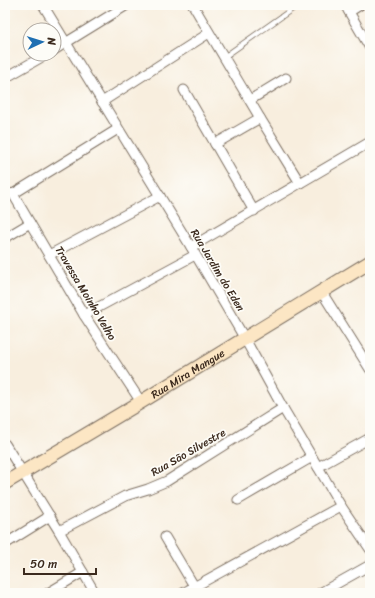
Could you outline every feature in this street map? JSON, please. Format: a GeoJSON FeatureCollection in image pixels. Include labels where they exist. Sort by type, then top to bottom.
{"type":"FeatureCollection","features":[{"type":"Feature","properties":{"kind":"main road","name":"Rua Mira Mangue"},"geometry":{"type":"LineString","coordinates":[[5,483],[370,262]]}},
{"type":"Feature","properties":{"kind":"street","name":"Rua Jardim do Eden"},"geometry":{"type":"LineString","coordinates":[[43,5],[193,251],[318,468],[370,549]]}},
{"type":"Feature","properties":{"kind":"street"},"geometry":{"type":"LineString","coordinates":[[62,45],[127,5]]}},
{"type":"Feature","properties":{"kind":"street"},"geometry":{"type":"LineString","coordinates":[[193,5],[300,183]]}},
{"type":"Feature","properties":{"kind":"street"},"geometry":{"type":"LineString","coordinates":[[360,5],[347,8],[370,48]]}},
{"type":"Feature","properties":{"kind":"street"},"geometry":{"type":"LineString","coordinates":[[102,102],[209,33]]}},
{"type":"Feature","properties":{"kind":"street"},"geometry":{"type":"LineString","coordinates":[[5,78],[33,62]]}},
{"type":"Feature","properties":{"kind":"street"},"geometry":{"type":"LineString","coordinates":[[250,100],[286,78]]}},
{"type":"Feature","properties":{"kind":"street"},"geometry":{"type":"LineString","coordinates":[[184,90],[254,211]]}},
{"type":"Feature","properties":{"kind":"street"},"geometry":{"type":"LineString","coordinates":[[215,144],[260,118]]}},
{"type":"Feature","properties":{"kind":"street"},"geometry":{"type":"LineString","coordinates":[[9,193],[118,129]]}},
{"type":"Feature","properties":{"kind":"street"},"geometry":{"type":"LineString","coordinates":[[84,315],[193,251],[254,211],[370,142]]}},
{"type":"Feature","properties":{"kind":"street","name":"Travessa Moinho Velho"},"geometry":{"type":"LineString","coordinates":[[9,193],[30,223],[84,315],[141,402]]}},
{"type":"Feature","properties":{"kind":"street"},"geometry":{"type":"LineString","coordinates":[[48,255],[160,196]]}},
{"type":"Feature","properties":{"kind":"street"},"geometry":{"type":"LineString","coordinates":[[5,238],[30,223]]}},
{"type":"Feature","properties":{"kind":"street"},"geometry":{"type":"LineString","coordinates":[[321,291],[370,369]]}},
{"type":"Feature","properties":{"kind":"street","name":"Rua São Silvestre"},"geometry":{"type":"LineString","coordinates":[[59,531],[125,496],[168,481],[283,408]]}},
{"type":"Feature","properties":{"kind":"street"},"geometry":{"type":"LineString","coordinates":[[318,468],[370,438]]}},
{"type":"Feature","properties":{"kind":"street"},"geometry":{"type":"LineString","coordinates":[[5,444],[50,516],[95,593]]}},
{"type":"Feature","properties":{"kind":"street"},"geometry":{"type":"LineString","coordinates":[[238,500],[312,457]]}},
{"type":"Feature","properties":{"kind":"street"},"geometry":{"type":"LineString","coordinates":[[183,593],[341,506]]}},
{"type":"Feature","properties":{"kind":"street"},"geometry":{"type":"LineString","coordinates":[[5,544],[50,516]]}},
{"type":"Feature","properties":{"kind":"street"},"geometry":{"type":"LineString","coordinates":[[165,537],[194,586]]}},
{"type":"Feature","properties":{"kind":"street"},"geometry":{"type":"LineString","coordinates":[[320,593],[370,565]]}},
{"type":"Feature","properties":{"kind":"street"},"geometry":{"type":"LineString","coordinates":[[48,593],[83,572]]}},
{"type":"Feature","properties":{"kind":"lane"},"geometry":{"type":"LineString","coordinates":[[224,57],[298,5]]}}]}
